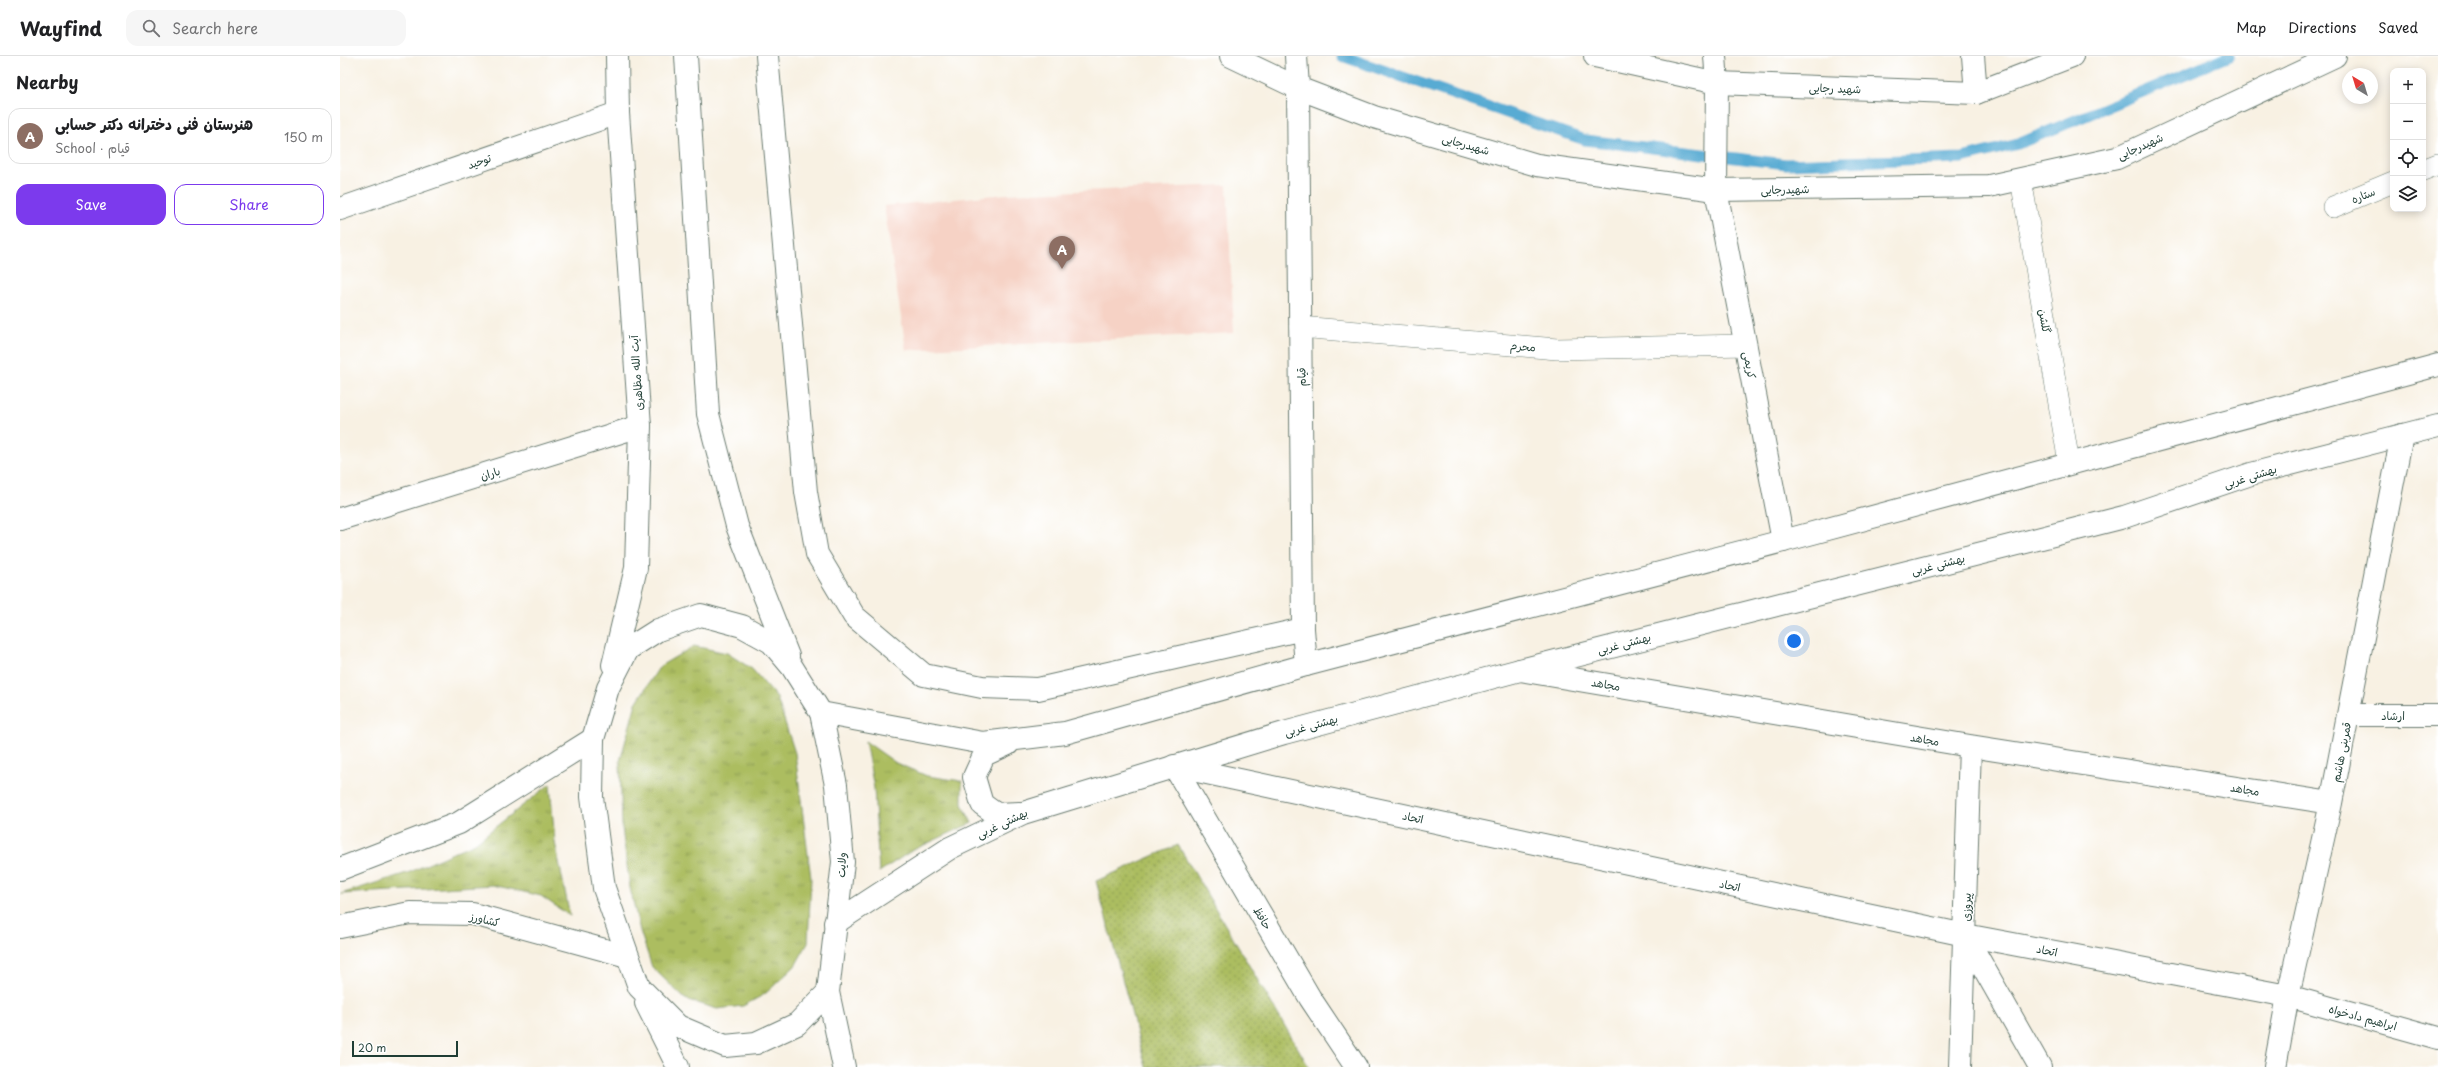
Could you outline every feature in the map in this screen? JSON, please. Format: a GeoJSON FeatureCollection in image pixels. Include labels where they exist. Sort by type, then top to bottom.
{"type":"FeatureCollection","features":[{"type":"Feature","properties":{"kind":"street","name":"آیت الله مظاهری"},"geometry":{"type":"LineString","coordinates":[[608,688],[636,568],[640,426],[618,113],[617,56]]}},
{"type":"Feature","properties":{"kind":"street"},"geometry":{"type":"LineString","coordinates":[[686,56],[708,414],[737,526],[792,667]]}},
{"type":"Feature","properties":{"kind":"street"},"geometry":{"type":"LineString","coordinates":[[767,56],[806,492],[817,554],[854,616],[924,675],[982,687],[1024,689],[1038,689],[1303,629]]}},
{"type":"Feature","properties":{"kind":"street","name":"شهیدرجایی"},"geometry":{"type":"LineString","coordinates":[[1231,56],[1298,88],[1374,117],[1538,165],[1716,190],[1989,186],[2117,158],[2335,56]]}},
{"type":"Feature","properties":{"kind":"street","name":"قیام"},"geometry":{"type":"LineString","coordinates":[[1296,56],[1298,88],[1303,629],[1306,665]]}},
{"type":"Feature","properties":{"kind":"street","name":"شهید رجایی"},"geometry":{"type":"LineString","coordinates":[[1595,56],[1717,84],[1976,93],[2072,56]]}},
{"type":"Feature","properties":{"kind":"street","name":"کریمی"},"geometry":{"type":"LineString","coordinates":[[1715,56],[1717,84],[1716,190],[1783,541]]}},
{"type":"Feature","properties":{"kind":"street"},"geometry":{"type":"LineString","coordinates":[[1973,56],[1976,93]]}},
{"type":"Feature","properties":{"kind":"street","name":"توحید"},"geometry":{"type":"LineString","coordinates":[[340,209],[618,113]]}},
{"type":"Feature","properties":{"kind":"street"},"geometry":{"type":"LineString","coordinates":[[821,713],[982,743],[1065,733],[1306,665],[1783,541],[2438,365]]}},
{"type":"Feature","properties":{"kind":"street","name":"باران"},"geometry":{"type":"LineString","coordinates":[[340,519],[640,426]]}},
{"type":"Feature","properties":{"kind":"street","name":"بهشتی غربی"},"geometry":{"type":"LineString","coordinates":[[835,923],[950,848],[1023,813],[1174,766],[1284,732],[1520,670],[2124,517],[2251,474],[2438,426]]}},
{"type":"Feature","properties":{"kind":"street","name":"قمربنی هاشم"},"geometry":{"type":"LineString","coordinates":[[2275,1067],[2288,996],[2331,803],[2402,435]]}},
{"type":"Feature","properties":{"kind":"street","name":"ولایت"},"geometry":{"type":"LineString","coordinates":[[701,615],[742,626],[771,642],[792,667],[821,713],[836,785],[843,862],[828,992],[796,1024],[756,1043],[725,1046],[678,1026],[639,987],[604,888],[592,797],[593,739],[608,688],[628,649],[658,630],[701,615]]}},
{"type":"Feature","properties":{"kind":"street","name":"مجاهد"},"geometry":{"type":"LineString","coordinates":[[1520,670],[1970,746],[2331,803]]}},
{"type":"Feature","properties":{"kind":"street","name":"ارشاد"},"geometry":{"type":"LineString","coordinates":[[2348,715],[2438,716]]}},
{"type":"Feature","properties":{"kind":"street"},"geometry":{"type":"LineString","coordinates":[[1020,738],[984,755],[974,777],[982,804],[996,814],[1023,813]]}},
{"type":"Feature","properties":{"kind":"street"},"geometry":{"type":"LineString","coordinates":[[340,869],[459,823],[593,739]]}},
{"type":"Feature","properties":{"kind":"street","name":"پیروزی"},"geometry":{"type":"LineString","coordinates":[[1960,1067],[1966,935],[1970,746]]}},
{"type":"Feature","properties":{"kind":"street","name":"اتحاد"},"geometry":{"type":"LineString","coordinates":[[1174,766],[1966,935],[2288,996]]}},
{"type":"Feature","properties":{"kind":"street","name":"حافظ"},"geometry":{"type":"LineString","coordinates":[[1174,766],[1310,998],[1356,1067]]}},
{"type":"Feature","properties":{"kind":"street","name":"کشاورز"},"geometry":{"type":"LineString","coordinates":[[340,927],[410,913],[472,914],[627,956]]}},
{"type":"Feature","properties":{"kind":"street"},"geometry":{"type":"LineString","coordinates":[[1966,935],[2040,1067]]}},
{"type":"Feature","properties":{"kind":"street"},"geometry":{"type":"LineString","coordinates":[[639,987],[678,1067]]}},
{"type":"Feature","properties":{"kind":"street"},"geometry":{"type":"LineString","coordinates":[[828,992],[844,1067]]}},
{"type":"Feature","properties":{"kind":"street","name":"ابراهیم دادخواه"},"geometry":{"type":"LineString","coordinates":[[2288,996],[2438,1038]]}},
{"type":"Feature","properties":{"kind":"lane"},"geometry":{"type":"LineString","coordinates":[[2426,169],[2438,164]]}},
{"type":"Feature","properties":{"kind":"lane","name":"گلشن"},"geometry":{"type":"LineString","coordinates":[[2020,179],[2069,463]]}},
{"type":"Feature","properties":{"kind":"lane","name":"ستاره"},"geometry":{"type":"LineString","coordinates":[[2333,207],[2390,183]]}},
{"type":"Feature","properties":{"kind":"lane","name":"محرم"},"geometry":{"type":"LineString","coordinates":[[1300,327],[1557,349],[1746,345]]}},
{"type":"Feature","properties":{"kind":"shaded area"},"geometry":{"type":"Polygon","coordinates":[[[1227,185],[1234,333],[906,350],[884,206],[1006,194],[1227,185]]]}},
{"type":"Feature","properties":{"kind":"green space"},"geometry":{"type":"Polygon","coordinates":[[[694,646],[727,653],[752,669],[777,698],[795,753],[811,878],[808,943],[795,966],[765,994],[743,1006],[717,1009],[685,999],[652,967],[640,931],[630,888],[622,828],[620,761],[636,703],[660,666],[694,646]]]}},
{"type":"Feature","properties":{"kind":"green space"},"geometry":{"type":"Polygon","coordinates":[[[865,741],[896,763],[927,776],[962,781],[962,804],[972,823],[913,850],[879,872],[874,788],[865,741]]]}},
{"type":"Feature","properties":{"kind":"green space"},"geometry":{"type":"Polygon","coordinates":[[[550,784],[555,842],[570,916],[541,896],[493,885],[341,894],[410,872],[475,843],[550,784]]]}},
{"type":"Feature","properties":{"kind":"green space"},"geometry":{"type":"Polygon","coordinates":[[[1178,845],[1309,1067],[1146,1067],[1096,881],[1178,845]]]}},
{"type":"Feature","properties":{"kind":"waterway"},"geometry":{"type":"LineString","coordinates":[[1342,56],[1585,140],[1786,164],[1962,158],[2018,144],[2229,56]]}},
{"type":"Feature","properties":{"kind":"place","name":"هنرستان فنی دخترانه دکتر حسابی"},"geometry":{"type":"Point","coordinates":[1062,269]}}]}
